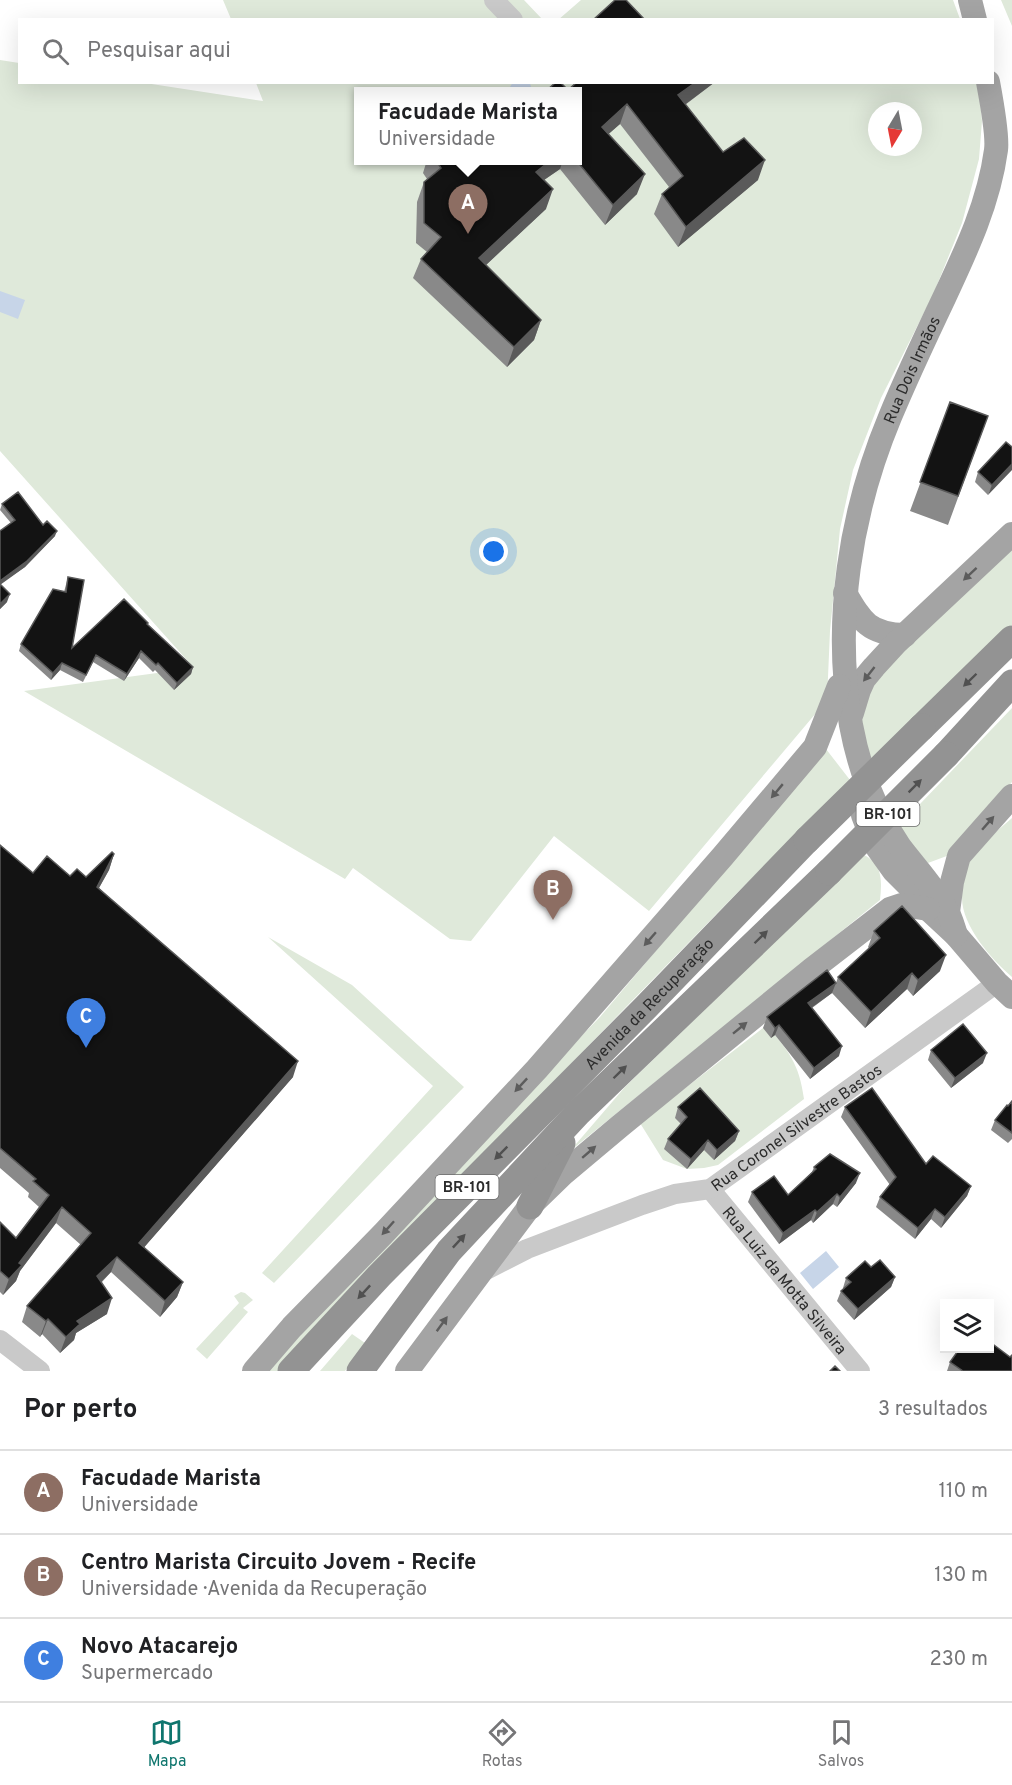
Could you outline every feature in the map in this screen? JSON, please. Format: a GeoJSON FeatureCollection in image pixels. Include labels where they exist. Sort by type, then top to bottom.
{"type":"FeatureCollection","features":[{"type":"Feature","properties":{"kind":"highway","name":"Avenida da Recuperação"},"geometry":{"type":"LineString","coordinates":[[291,1371],[379,1276],[646,1007],[807,840],[1012,639]]}},
{"type":"Feature","properties":{"kind":"highway","name":"Avenida da Recuperação"},"geometry":{"type":"LineString","coordinates":[[360,1371],[449,1251],[578,1113],[829,872],[946,755],[1012,683]]}},
{"type":"Feature","properties":{"kind":"highway"},"geometry":{"type":"LineString","coordinates":[[530,1206],[578,1113]]}},
{"type":"Feature","properties":{"kind":"main road"},"geometry":{"type":"LineString","coordinates":[[970,0],[974,18]]}},
{"type":"Feature","properties":{"kind":"main road","name":"Rua Dois Irmãos"},"geometry":{"type":"LineString","coordinates":[[906,870],[896,841],[878,809],[856,752],[844,661],[845,593],[859,508],[871,465],[890,417],[972,237],[1004,150],[988,84]]}},
{"type":"Feature","properties":{"kind":"main road"},"geometry":{"type":"LineString","coordinates":[[851,723],[854,706],[864,679],[905,634],[1012,534]]}},
{"type":"Feature","properties":{"kind":"main road"},"geometry":{"type":"LineString","coordinates":[[845,593],[858,616],[866,624],[877,631],[905,634]]}},
{"type":"Feature","properties":{"kind":"main road","name":"Rua Dois Irmãos"},"geometry":{"type":"LineString","coordinates":[[815,747],[839,686],[844,661]]}},
{"type":"Feature","properties":{"kind":"main road","name":"Rua Dois Irmãos"},"geometry":{"type":"LineString","coordinates":[[839,686],[840,727],[846,755],[859,805],[874,843],[938,896],[938,911],[1005,990]]}},
{"type":"Feature","properties":{"kind":"main road"},"geometry":{"type":"LineString","coordinates":[[254,1371],[292,1327],[383,1234],[537,1069],[815,747],[824,740],[836,740],[840,742],[846,755]]}},
{"type":"Feature","properties":{"kind":"main road"},"geometry":{"type":"LineString","coordinates":[[887,911],[894,891],[906,870],[932,872],[941,870],[959,856],[1012,796]]}},
{"type":"Feature","properties":{"kind":"main road"},"geometry":{"type":"LineString","coordinates":[[407,1371],[530,1206],[564,1173],[811,970],[887,911],[902,905],[938,911],[959,856]]}},
{"type":"Feature","properties":{"kind":"street"},"geometry":{"type":"LineString","coordinates":[[494,0],[511,18]]}},
{"type":"Feature","properties":{"kind":"street","name":"Rua Coronel Silvestre Bastos"},"geometry":{"type":"LineString","coordinates":[[478,1275],[527,1249],[621,1213],[675,1194],[710,1189],[1005,990]]}},
{"type":"Feature","properties":{"kind":"street","name":"Rua Luiz da Motta Silveira"},"geometry":{"type":"LineString","coordinates":[[710,1189],[860,1371]]}},
{"type":"Feature","properties":{"kind":"street"},"geometry":{"type":"LineString","coordinates":[[0,1340],[40,1371]]}},
{"type":"Feature","properties":{"kind":"green space"},"geometry":{"type":"Polygon","coordinates":[[[223,0],[524,0],[541,18],[231,18],[223,0]]]}},
{"type":"Feature","properties":{"kind":"green space"},"geometry":{"type":"Polygon","coordinates":[[[581,0],[953,0],[960,18],[560,18],[581,0]]]}},
{"type":"Feature","properties":{"kind":"green space"},"geometry":{"type":"Polygon","coordinates":[[[1001,0],[1012,0],[1012,26],[1001,0]]]}},
{"type":"Feature","properties":{"kind":"green space"},"geometry":{"type":"Polygon","coordinates":[[[0,60],[18,63],[18,84],[152,84],[263,101],[256,84],[978,84],[982,121],[979,159],[962,223],[933,295],[881,398],[853,470],[840,529],[830,631],[827,700],[649,911],[554,836],[471,941],[450,939],[353,868],[345,879],[24,691],[194,668],[0,451],[0,60]]]}},
{"type":"Feature","properties":{"kind":"green space"},"geometry":{"type":"Polygon","coordinates":[[[1012,543],[1012,625],[866,764],[853,715],[893,658],[1012,543]]]}},
{"type":"Feature","properties":{"kind":"green space"},"geometry":{"type":"Polygon","coordinates":[[[1012,708],[1012,782],[952,854],[928,863],[897,828],[1012,708]]]}},
{"type":"Feature","properties":{"kind":"green space"},"geometry":{"type":"Polygon","coordinates":[[[826,749],[850,780],[417,1222],[280,1371],[262,1371],[299,1326],[600,1017],[826,749]]]}},
{"type":"Feature","properties":{"kind":"green space"},"geometry":{"type":"Polygon","coordinates":[[[1012,818],[1012,977],[979,942],[963,909],[962,893],[968,856],[1012,818]]]}},
{"type":"Feature","properties":{"kind":"green space"},"geometry":{"type":"Polygon","coordinates":[[[864,855],[878,868],[881,880],[880,900],[570,1151],[625,1087],[864,855]]]}},
{"type":"Feature","properties":{"kind":"green space"},"geometry":{"type":"Polygon","coordinates":[[[268,937],[352,985],[464,1087],[274,1283],[262,1273],[433,1086],[268,937]]]}},
{"type":"Feature","properties":{"kind":"green space"},"geometry":{"type":"Polygon","coordinates":[[[767,1025],[796,1067],[804,1099],[718,1165],[687,1169],[663,1160],[640,1123],[767,1025]]]}},
{"type":"Feature","properties":{"kind":"green space"},"geometry":{"type":"Polygon","coordinates":[[[241,1292],[253,1300],[243,1308],[248,1312],[207,1359],[196,1349],[239,1303],[234,1296],[241,1292]]]}},
{"type":"Feature","properties":{"kind":"green space"},"geometry":{"type":"Polygon","coordinates":[[[352,1334],[365,1343],[345,1371],[320,1371],[352,1334]]]}},
{"type":"Feature","properties":{"kind":"water"},"geometry":{"type":"Polygon","coordinates":[[[512,84],[530,84],[531,87],[510,87],[512,84]]]}},
{"type":"Feature","properties":{"kind":"water"},"geometry":{"type":"Polygon","coordinates":[[[0,291],[25,300],[18,319],[0,312],[0,291]]]}},
{"type":"Feature","properties":{"kind":"water"},"geometry":{"type":"Polygon","coordinates":[[[826,1251],[839,1267],[813,1289],[800,1273],[826,1251]]]}},
{"type":"Feature","properties":{"kind":"building"},"geometry":{"type":"Polygon","coordinates":[[[615,0],[626,0],[643,18],[595,18],[615,0]]]}},
{"type":"Feature","properties":{"kind":"building"},"geometry":{"type":"Polygon","coordinates":[[[554,84],[562,84],[565,87],[550,87],[554,84]]]}},
{"type":"Feature","properties":{"kind":"building"},"geometry":{"type":"Polygon","coordinates":[[[575,84],[693,84],[678,95],[723,152],[744,138],[765,160],[686,227],[662,194],[683,176],[627,104],[602,127],[645,174],[613,205],[580,165],[582,165],[582,87],[571,87],[575,84]]]}},
{"type":"Feature","properties":{"kind":"building"},"geometry":{"type":"Polygon","coordinates":[[[439,165],[545,165],[536,172],[553,189],[479,258],[541,320],[514,347],[421,259],[441,237],[424,223],[424,182],[441,168],[439,165]]]}},
{"type":"Feature","properties":{"kind":"building"},"geometry":{"type":"Polygon","coordinates":[[[950,402],[988,416],[958,496],[920,482],[950,402]]]}},
{"type":"Feature","properties":{"kind":"building"},"geometry":{"type":"Polygon","coordinates":[[[1006,442],[1012,447],[1012,464],[992,485],[978,472],[1006,442]]]}},
{"type":"Feature","properties":{"kind":"building"},"geometry":{"type":"Polygon","coordinates":[[[18,492],[43,525],[47,521],[57,531],[27,561],[0,581],[0,531],[15,520],[2,504],[18,492]]]}},
{"type":"Feature","properties":{"kind":"building"},"geometry":{"type":"Polygon","coordinates":[[[68,577],[84,580],[72,648],[124,599],[193,667],[177,683],[158,663],[156,665],[141,651],[127,674],[96,655],[86,675],[62,663],[53,673],[21,644],[53,589],[66,592],[68,577]]]}},
{"type":"Feature","properties":{"kind":"building"},"geometry":{"type":"Polygon","coordinates":[[[0,584],[10,594],[0,604],[0,584]]]}},
{"type":"Feature","properties":{"kind":"building"},"geometry":{"type":"Polygon","coordinates":[[[0,845],[33,873],[47,856],[70,876],[77,869],[86,877],[112,852],[114,854],[97,887],[298,1061],[139,1243],[183,1282],[165,1301],[117,1257],[97,1276],[112,1298],[77,1321],[80,1324],[66,1337],[48,1319],[46,1321],[27,1306],[91,1233],[62,1207],[19,1263],[22,1265],[9,1279],[0,1271],[0,1222],[16,1238],[49,1195],[33,1181],[36,1179],[0,1148],[0,845]]]}},
{"type":"Feature","properties":{"kind":"building"},"geometry":{"type":"Polygon","coordinates":[[[902,906],[946,955],[918,980],[912,973],[871,1012],[838,977],[880,938],[874,931],[902,906]]]}},
{"type":"Feature","properties":{"kind":"building"},"geometry":{"type":"Polygon","coordinates":[[[827,970],[836,983],[808,1003],[842,1046],[814,1068],[779,1025],[775,1028],[767,1017],[827,970]]]}},
{"type":"Feature","properties":{"kind":"building"},"geometry":{"type":"Polygon","coordinates":[[[963,1024],[987,1053],[955,1078],[931,1050],[963,1024]]]}},
{"type":"Feature","properties":{"kind":"building"},"geometry":{"type":"Polygon","coordinates":[[[700,1088],[739,1131],[717,1150],[708,1140],[691,1159],[668,1139],[687,1117],[678,1107],[700,1088]]]}},
{"type":"Feature","properties":{"kind":"building"},"geometry":{"type":"Polygon","coordinates":[[[872,1088],[926,1164],[933,1156],[971,1186],[945,1217],[935,1209],[918,1228],[880,1197],[896,1177],[845,1107],[872,1088]]]}},
{"type":"Feature","properties":{"kind":"building"},"geometry":{"type":"Polygon","coordinates":[[[1012,1101],[1012,1133],[995,1120],[1012,1101]]]}},
{"type":"Feature","properties":{"kind":"building"},"geometry":{"type":"Polygon","coordinates":[[[830,1154],[860,1173],[840,1197],[837,1194],[817,1212],[815,1210],[783,1233],[752,1192],[774,1176],[788,1195],[816,1169],[814,1167],[830,1154]]]}},
{"type":"Feature","properties":{"kind":"building"},"geometry":{"type":"Polygon","coordinates":[[[880,1260],[895,1277],[858,1309],[841,1291],[851,1282],[846,1278],[865,1261],[871,1267],[880,1260]]]}},
{"type":"Feature","properties":{"kind":"building"},"geometry":{"type":"Polygon","coordinates":[[[994,1345],[1010,1357],[1012,1355],[1012,1371],[963,1371],[950,1362],[956,1353],[994,1353],[994,1345]]]}},
{"type":"Feature","properties":{"kind":"building"},"geometry":{"type":"Polygon","coordinates":[[[835,1366],[840,1371],[830,1371],[835,1366]]]}},
{"type":"Feature","properties":{"kind":"place","name":"Facudade Marista"},"geometry":{"type":"Point","coordinates":[468,234]}},
{"type":"Feature","properties":{"kind":"place","name":"Centro Marista Circuito Jovem - Recife"},"geometry":{"type":"Point","coordinates":[553,920]}},
{"type":"Feature","properties":{"kind":"place","name":"Novo Atacarejo"},"geometry":{"type":"Point","coordinates":[86,1048]}}]}
